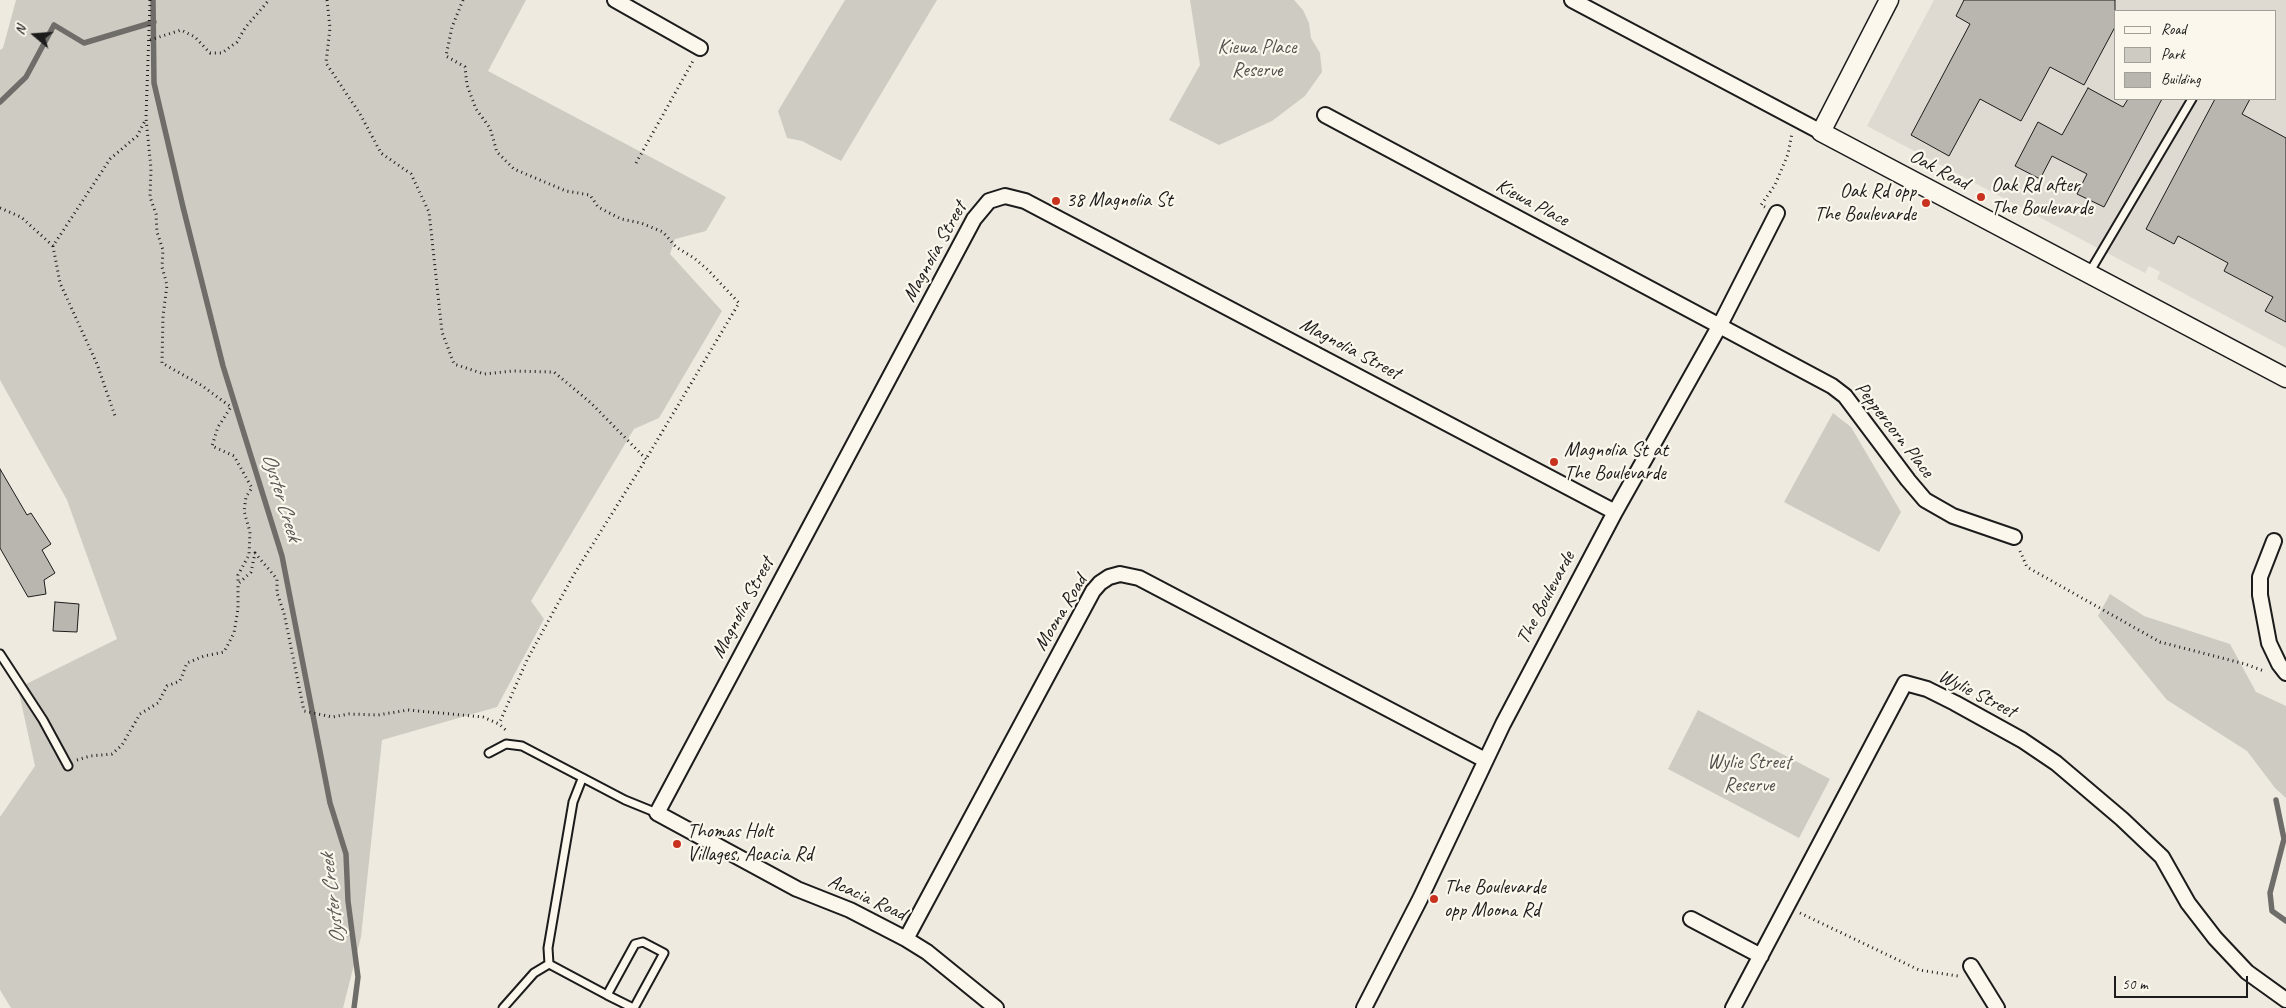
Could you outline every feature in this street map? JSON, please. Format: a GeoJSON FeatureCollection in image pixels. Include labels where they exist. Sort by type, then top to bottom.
{"type":"FeatureCollection","features":[{"type":"Feature","properties":{"kind":"street"},"geometry":{"type":"LineString","coordinates":[[614,0],[700,48]]}},
{"type":"Feature","properties":{"kind":"street","name":"Oak Road"},"geometry":{"type":"LineString","coordinates":[[1572,0],[2286,378]]}},
{"type":"Feature","properties":{"kind":"street"},"geometry":{"type":"LineString","coordinates":[[1821,132],[1889,0]]}},
{"type":"Feature","properties":{"kind":"street","name":"Kiewa Place"},"geometry":{"type":"LineString","coordinates":[[1325,116],[1720,325]]}},
{"type":"Feature","properties":{"kind":"street","name":"Magnolia Street"},"geometry":{"type":"LineString","coordinates":[[657,813],[974,218],[982,207],[999,197],[1010,196],[1024,201],[1615,512]]}},
{"type":"Feature","properties":{"kind":"street","name":"The Boulevarde"},"geometry":{"type":"LineString","coordinates":[[1364,1008],[1420,899],[1485,760],[1615,512],[1720,325],[1777,213]]}},
{"type":"Feature","properties":{"kind":"street","name":"Peppercorn Place"},"geometry":{"type":"LineString","coordinates":[[1720,325],[1832,386],[1846,396],[1916,490],[1935,507],[1988,529],[2014,537]]}},
{"type":"Feature","properties":{"kind":"street"},"geometry":{"type":"LineString","coordinates":[[2274,540],[2260,577],[2260,595],[2269,643],[2279,664],[2286,673]]}},
{"type":"Feature","properties":{"kind":"street","name":"Moona Road"},"geometry":{"type":"LineString","coordinates":[[906,939],[1093,591],[1100,583],[1110,577],[1129,574],[1140,578],[1485,760]]}},
{"type":"Feature","properties":{"kind":"street","name":"Wylie Street"},"geometry":{"type":"LineString","coordinates":[[1733,1008],[1905,683],[1927,689],[1955,703],[2022,740],[2056,762],[2122,819],[2162,857],[2188,903],[2216,938],[2247,972],[2286,1000]]}},
{"type":"Feature","properties":{"kind":"street","name":"Acacia Road"},"geometry":{"type":"LineString","coordinates":[[657,813],[797,889],[850,910],[906,939],[927,952],[996,1008]]}},
{"type":"Feature","properties":{"kind":"street"},"geometry":{"type":"LineString","coordinates":[[1691,919],[1761,956]]}},
{"type":"Feature","properties":{"kind":"street"},"geometry":{"type":"LineString","coordinates":[[1975,972],[1997,1008]]}},
{"type":"Feature","properties":{"kind":"lane"},"geometry":{"type":"LineString","coordinates":[[2089,274],[2191,100]]}},
{"type":"Feature","properties":{"kind":"lane"},"geometry":{"type":"LineString","coordinates":[[0,654],[43,720],[68,766]]}},
{"type":"Feature","properties":{"kind":"lane"},"geometry":{"type":"LineString","coordinates":[[489,753],[506,744],[522,746],[582,779],[657,813]]}},
{"type":"Feature","properties":{"kind":"lane"},"geometry":{"type":"LineString","coordinates":[[549,964],[548,948],[573,802],[582,779]]}},
{"type":"Feature","properties":{"kind":"lane"},"geometry":{"type":"LineString","coordinates":[[549,964],[607,995],[634,1008],[664,953],[643,942],[635,944],[607,995]]}},
{"type":"Feature","properties":{"kind":"lane"},"geometry":{"type":"LineString","coordinates":[[503,1008],[534,973],[549,964]]}},
{"type":"Feature","properties":{"kind":"path"},"geometry":{"type":"LineString","coordinates":[[68,766],[90,756],[112,754],[122,745],[140,714],[158,703],[167,686],[180,681],[186,663],[204,656],[224,652],[234,633],[238,609],[238,575],[249,555],[250,532],[244,511],[246,496],[252,488],[234,456],[212,446],[218,427],[231,407],[201,385],[162,363],[163,316],[167,285],[162,267],[163,250],[157,232],[156,214],[150,197],[151,169],[146,118],[150,0]]}},
{"type":"Feature","properties":{"kind":"path"},"geometry":{"type":"LineString","coordinates":[[327,0],[330,28],[326,63],[360,114],[382,153],[411,174],[429,212],[442,332],[454,364],[484,374],[513,371],[554,372],[591,403],[646,459]]}},
{"type":"Feature","properties":{"kind":"path"},"geometry":{"type":"LineString","coordinates":[[463,0],[452,27],[446,56],[464,68],[467,85],[476,109],[490,128],[497,152],[514,169],[566,192],[590,195],[598,208],[621,219],[641,223],[663,232],[676,247],[694,258],[708,270],[740,303],[573,576],[527,660],[500,724]]}},
{"type":"Feature","properties":{"kind":"path"},"geometry":{"type":"LineString","coordinates":[[150,40],[181,30],[195,37],[210,53],[222,53],[237,42],[245,28],[268,2]]}},
{"type":"Feature","properties":{"kind":"path"},"geometry":{"type":"LineString","coordinates":[[636,163],[700,48]]}},
{"type":"Feature","properties":{"kind":"path"},"geometry":{"type":"LineString","coordinates":[[53,246],[110,159],[137,136],[146,118]]}},
{"type":"Feature","properties":{"kind":"path"},"geometry":{"type":"LineString","coordinates":[[1777,213],[1761,205],[1775,185],[1788,154],[1795,118]]}},
{"type":"Feature","properties":{"kind":"path"},"geometry":{"type":"LineString","coordinates":[[0,208],[21,217],[53,246],[60,283],[97,364],[115,416]]}},
{"type":"Feature","properties":{"kind":"path"},"geometry":{"type":"LineString","coordinates":[[2014,537],[2027,567],[2160,642],[2246,664],[2270,673]]}},
{"type":"Feature","properties":{"kind":"path"},"geometry":{"type":"LineString","coordinates":[[238,584],[251,572],[255,554],[276,579],[277,593],[284,613],[304,711],[332,717],[348,714],[378,715],[408,710],[483,717],[500,724],[522,746]]}},
{"type":"Feature","properties":{"kind":"path"},"geometry":{"type":"LineString","coordinates":[[1787,907],[1919,970],[1975,972]]}},
{"type":"Feature","properties":{"kind":"shaded area"},"geometry":{"type":"Polygon","coordinates":[[[1934,0],[2286,0],[2286,348],[2157,279],[2160,272],[2149,266],[2145,273],[1867,126],[1934,0]]]}},
{"type":"Feature","properties":{"kind":"green space"},"geometry":{"type":"Polygon","coordinates":[[[16,0],[526,0],[488,71],[726,197],[706,231],[675,239],[670,254],[722,311],[659,418],[634,429],[531,601],[544,619],[497,707],[382,740],[361,937],[343,1008],[11,1008],[0,990],[0,817],[35,766],[18,688],[117,639],[67,500],[0,380],[0,50],[3,48],[16,0]]]}},
{"type":"Feature","properties":{"kind":"green space"},"geometry":{"type":"Polygon","coordinates":[[[845,0],[937,0],[841,161],[802,141],[787,138],[778,111],[845,0]]]}},
{"type":"Feature","properties":{"kind":"green space","name":"Kiewa Place Reserve"},"geometry":{"type":"Polygon","coordinates":[[[1190,0],[1294,0],[1303,10],[1309,23],[1311,38],[1320,53],[1322,72],[1305,96],[1272,121],[1219,145],[1169,120],[1200,65],[1190,0]]]}},
{"type":"Feature","properties":{"kind":"green space"},"geometry":{"type":"Polygon","coordinates":[[[1833,413],[1851,427],[1901,512],[1879,552],[1784,502],[1833,413]]]}},
{"type":"Feature","properties":{"kind":"green space"},"geometry":{"type":"Polygon","coordinates":[[[2110,594],[2144,616],[2230,644],[2256,692],[2286,706],[2286,798],[2275,788],[2247,751],[2167,700],[2098,616],[2110,594]]]}},
{"type":"Feature","properties":{"kind":"green space","name":"Wylie Street Reserve"},"geometry":{"type":"Polygon","coordinates":[[[1698,710],[1830,779],[1799,838],[1668,769],[1698,710]]]}},
{"type":"Feature","properties":{"kind":"building"},"geometry":{"type":"Polygon","coordinates":[[[1964,0],[2115,0],[2114,29],[2084,85],[2050,67],[2021,121],[1980,99],[1949,156],[1911,135],[1970,24],[1956,16],[1964,0]]]}},
{"type":"Feature","properties":{"kind":"building"},"geometry":{"type":"Polygon","coordinates":[[[2088,88],[2123,107],[2127,100],[2161,100],[2104,207],[2077,194],[2087,174],[2052,156],[2040,179],[2015,166],[2038,122],[2062,135],[2088,88]]]}},
{"type":"Feature","properties":{"kind":"building"},"geometry":{"type":"Polygon","coordinates":[[[2214,100],[2249,100],[2242,114],[2286,138],[2286,322],[2265,311],[2273,297],[2224,271],[2228,263],[2178,236],[2174,244],[2146,229],[2214,100]]]}},
{"type":"Feature","properties":{"kind":"building"},"geometry":{"type":"Polygon","coordinates":[[[0,469],[27,515],[31,513],[51,544],[42,550],[55,573],[44,580],[46,594],[28,597],[0,548],[0,469]]]}},
{"type":"Feature","properties":{"kind":"building"},"geometry":{"type":"Polygon","coordinates":[[[55,602],[79,604],[77,632],[53,631],[55,602]]]}},
{"type":"Feature","properties":{"kind":"waterway","name":"Oyster Creek"},"geometry":{"type":"LineString","coordinates":[[153,0],[154,83],[223,366],[282,556],[330,803],[346,854],[348,901],[358,977],[354,1008]]}},
{"type":"Feature","properties":{"kind":"waterway"},"geometry":{"type":"LineString","coordinates":[[0,102],[26,77],[54,25],[84,43],[154,22]]}},
{"type":"Feature","properties":{"kind":"waterway"},"geometry":{"type":"LineString","coordinates":[[2276,800],[2284,839],[2270,893],[2272,911],[2286,921]]}},
{"type":"Feature","properties":{"kind":"place","name":"Oak Rd after The Boulevarde"},"geometry":{"type":"Point","coordinates":[1981,197]}},
{"type":"Feature","properties":{"kind":"place","name":"38 Magnolia St"},"geometry":{"type":"Point","coordinates":[1056,201]}},
{"type":"Feature","properties":{"kind":"place","name":"Oak Rd opp The Boulevarde"},"geometry":{"type":"Point","coordinates":[1926,203]}},
{"type":"Feature","properties":{"kind":"place","name":"Magnolia St at The Boulevarde"},"geometry":{"type":"Point","coordinates":[1554,462]}},
{"type":"Feature","properties":{"kind":"place","name":"Thomas Holt Villages, Acacia Rd"},"geometry":{"type":"Point","coordinates":[677,844]}},
{"type":"Feature","properties":{"kind":"place","name":"The Boulevarde opp Moona Rd"},"geometry":{"type":"Point","coordinates":[1434,899]}}]}
